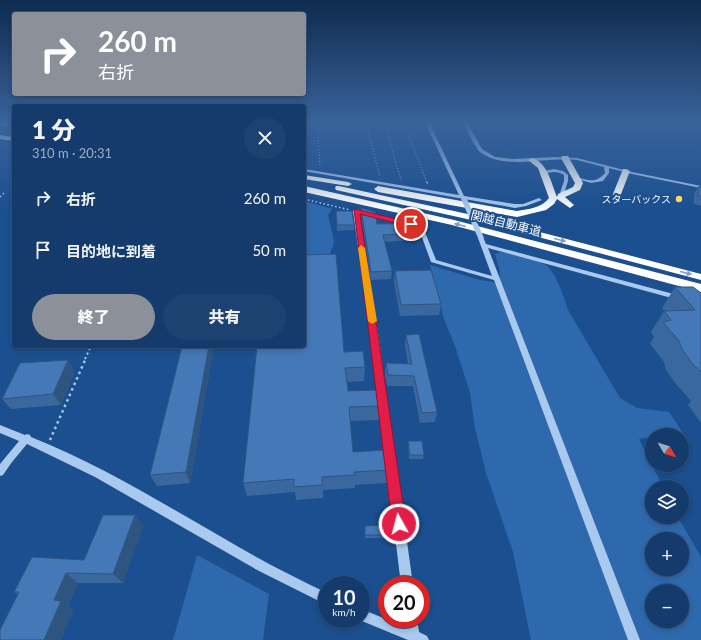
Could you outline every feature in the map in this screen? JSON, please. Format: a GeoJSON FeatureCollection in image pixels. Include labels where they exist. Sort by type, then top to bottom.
{"type":"FeatureCollection","features":[{"type":"Feature","properties":{"kind":"highway"},"geometry":{"type":"LineString","coordinates":[[565,158],[579,183],[577,188],[561,196],[560,199],[570,205]]}},
{"type":"Feature","properties":{"kind":"highway"},"geometry":{"type":"LineString","coordinates":[[306,177],[457,202],[517,214],[538,209],[552,201],[552,193],[541,167],[532,160]]}},
{"type":"Feature","properties":{"kind":"highway"},"geometry":{"type":"LineString","coordinates":[[617,194],[626,171]]}},
{"type":"Feature","properties":{"kind":"highway","name":"関越自動車道"},"geometry":{"type":"LineString","coordinates":[[306,182],[486,221],[701,276]]}},
{"type":"Feature","properties":{"kind":"highway","name":"関越自動車道"},"geometry":{"type":"LineString","coordinates":[[306,189],[507,236],[701,288]]}},
{"type":"Feature","properties":{"kind":"highway"},"geometry":{"type":"LineString","coordinates":[[507,236],[701,296]]}},
{"type":"Feature","properties":{"kind":"street"},"geometry":{"type":"LineString","coordinates":[[441,152],[482,242],[634,640]]}},
{"type":"Feature","properties":{"kind":"street"},"geometry":{"type":"LineString","coordinates":[[482,152],[502,159],[532,160],[565,158],[701,187]]}},
{"type":"Feature","properties":{"kind":"street"},"geometry":{"type":"LineString","coordinates":[[576,178],[591,182],[601,180],[607,173],[606,166]]}},
{"type":"Feature","properties":{"kind":"street"},"geometry":{"type":"LineString","coordinates":[[306,170],[430,190],[516,206],[539,200]]}},
{"type":"Feature","properties":{"kind":"street"},"geometry":{"type":"LineString","coordinates":[[544,175],[546,172],[553,170],[559,171],[566,175],[566,181],[561,196]]}},
{"type":"Feature","properties":{"kind":"street"},"geometry":{"type":"LineString","coordinates":[[406,576],[375,339],[356,211],[421,228],[433,261],[496,279]]}},
{"type":"Feature","properties":{"kind":"street"},"geometry":{"type":"LineString","coordinates":[[482,242],[687,300]]}},
{"type":"Feature","properties":{"kind":"street"},"geometry":{"type":"LineString","coordinates":[[0,429],[45,446],[177,517],[255,563],[318,594]]}},
{"type":"Feature","properties":{"kind":"street"},"geometry":{"type":"LineString","coordinates":[[0,472],[27,438]]}},
{"type":"Feature","properties":{"kind":"street"},"geometry":{"type":"LineString","coordinates":[[370,619],[418,638]]}},
{"type":"Feature","properties":{"kind":"street"},"geometry":{"type":"LineString","coordinates":[[414,628],[418,638]]}},
{"type":"Feature","properties":{"kind":"path"},"geometry":{"type":"LineString","coordinates":[[319,152],[320,172]]}},
{"type":"Feature","properties":{"kind":"path"},"geometry":{"type":"LineString","coordinates":[[374,152],[382,183]]}},
{"type":"Feature","properties":{"kind":"path"},"geometry":{"type":"LineString","coordinates":[[392,152],[402,186]]}},
{"type":"Feature","properties":{"kind":"path"},"geometry":{"type":"LineString","coordinates":[[415,152],[430,190]]}},
{"type":"Feature","properties":{"kind":"path"},"geometry":{"type":"LineString","coordinates":[[0,197],[4,193]]}},
{"type":"Feature","properties":{"kind":"path"},"geometry":{"type":"LineString","coordinates":[[306,200],[356,211]]}},
{"type":"Feature","properties":{"kind":"path"},"geometry":{"type":"LineString","coordinates":[[45,446],[50,440],[90,348]]}},
{"type":"Feature","properties":{"kind":"shaded area"},"geometry":{"type":"Polygon","coordinates":[[[306,202],[332,209],[328,215],[334,241],[330,253],[332,263],[306,266],[306,202]]]}},
{"type":"Feature","properties":{"kind":"shaded area"},"geometry":{"type":"Polygon","coordinates":[[[500,252],[530,259],[546,265],[553,273],[565,299],[568,310],[620,398],[637,408],[669,412],[680,428],[645,428],[645,438],[639,439],[645,451],[645,472],[656,472],[660,480],[645,480],[645,524],[682,524],[687,532],[645,532],[645,576],[689,576],[689,536],[701,557],[701,640],[531,640],[513,552],[486,473],[475,428],[470,393],[456,349],[444,319],[430,265],[480,280],[499,283],[500,271],[495,254],[500,252]]]}},
{"type":"Feature","properties":{"kind":"shaded area"},"geometry":{"type":"Polygon","coordinates":[[[197,555],[269,594],[263,640],[173,640],[197,555]]]}},
{"type":"Feature","properties":{"kind":"building"},"geometry":{"type":"Polygon","coordinates":[[[699,186],[701,186],[701,196],[698,196],[699,186]]]}},
{"type":"Feature","properties":{"kind":"building"},"geometry":{"type":"Polygon","coordinates":[[[361,208],[375,212],[377,224],[417,223],[420,233],[383,235],[392,271],[371,272],[361,208]]]}},
{"type":"Feature","properties":{"kind":"building"},"geometry":{"type":"Polygon","coordinates":[[[336,211],[352,211],[354,225],[337,225],[336,211]]]}},
{"type":"Feature","properties":{"kind":"building"},"geometry":{"type":"Polygon","coordinates":[[[336,254],[344,352],[363,351],[365,367],[345,368],[348,391],[378,390],[380,406],[349,407],[353,452],[386,450],[389,470],[354,472],[355,475],[322,477],[322,485],[294,487],[294,479],[243,483],[257,348],[306,348],[306,255],[336,254]]]}},
{"type":"Feature","properties":{"kind":"building"},"geometry":{"type":"Polygon","coordinates":[[[431,270],[441,304],[401,305],[395,271],[431,270]]]}},
{"type":"Feature","properties":{"kind":"building"},"geometry":{"type":"Polygon","coordinates":[[[675,287],[693,287],[701,293],[701,372],[691,362],[682,349],[679,341],[663,322],[671,320],[664,311],[695,310],[675,287]]]}},
{"type":"Feature","properties":{"kind":"building"},"geometry":{"type":"Polygon","coordinates":[[[419,334],[437,412],[422,413],[414,376],[388,375],[386,363],[412,364],[406,335],[419,334]]]}},
{"type":"Feature","properties":{"kind":"building"},"geometry":{"type":"Polygon","coordinates":[[[182,348],[209,348],[186,472],[150,475],[182,348]]]}},
{"type":"Feature","properties":{"kind":"building"},"geometry":{"type":"Polygon","coordinates":[[[68,360],[53,394],[2,399],[20,363],[68,360]]]}},
{"type":"Feature","properties":{"kind":"building"},"geometry":{"type":"Polygon","coordinates":[[[408,441],[422,441],[424,455],[410,455],[408,441]]]}},
{"type":"Feature","properties":{"kind":"building"},"geometry":{"type":"Polygon","coordinates":[[[103,515],[135,515],[113,574],[66,573],[54,600],[61,601],[44,640],[0,640],[0,630],[19,592],[14,592],[32,557],[84,560],[103,515]]]}},
{"type":"Feature","properties":{"kind":"building"},"geometry":{"type":"Polygon","coordinates":[[[384,525],[384,535],[365,535],[365,526],[384,525]]]}},
{"type":"Feature","properties":{"kind":"slow traffic"},"geometry":{"type":"LineString","coordinates":[[361,248],[372,321]]}},
{"type":"Feature","properties":{"kind":"place","name":"スターバックス"},"geometry":{"type":"Point","coordinates":[679,199]}},
{"type":"Feature","properties":{"kind":"route"},"geometry":{"type":"LineString","coordinates":[[399,524],[375,339],[356,211],[411,224]]}}]}
